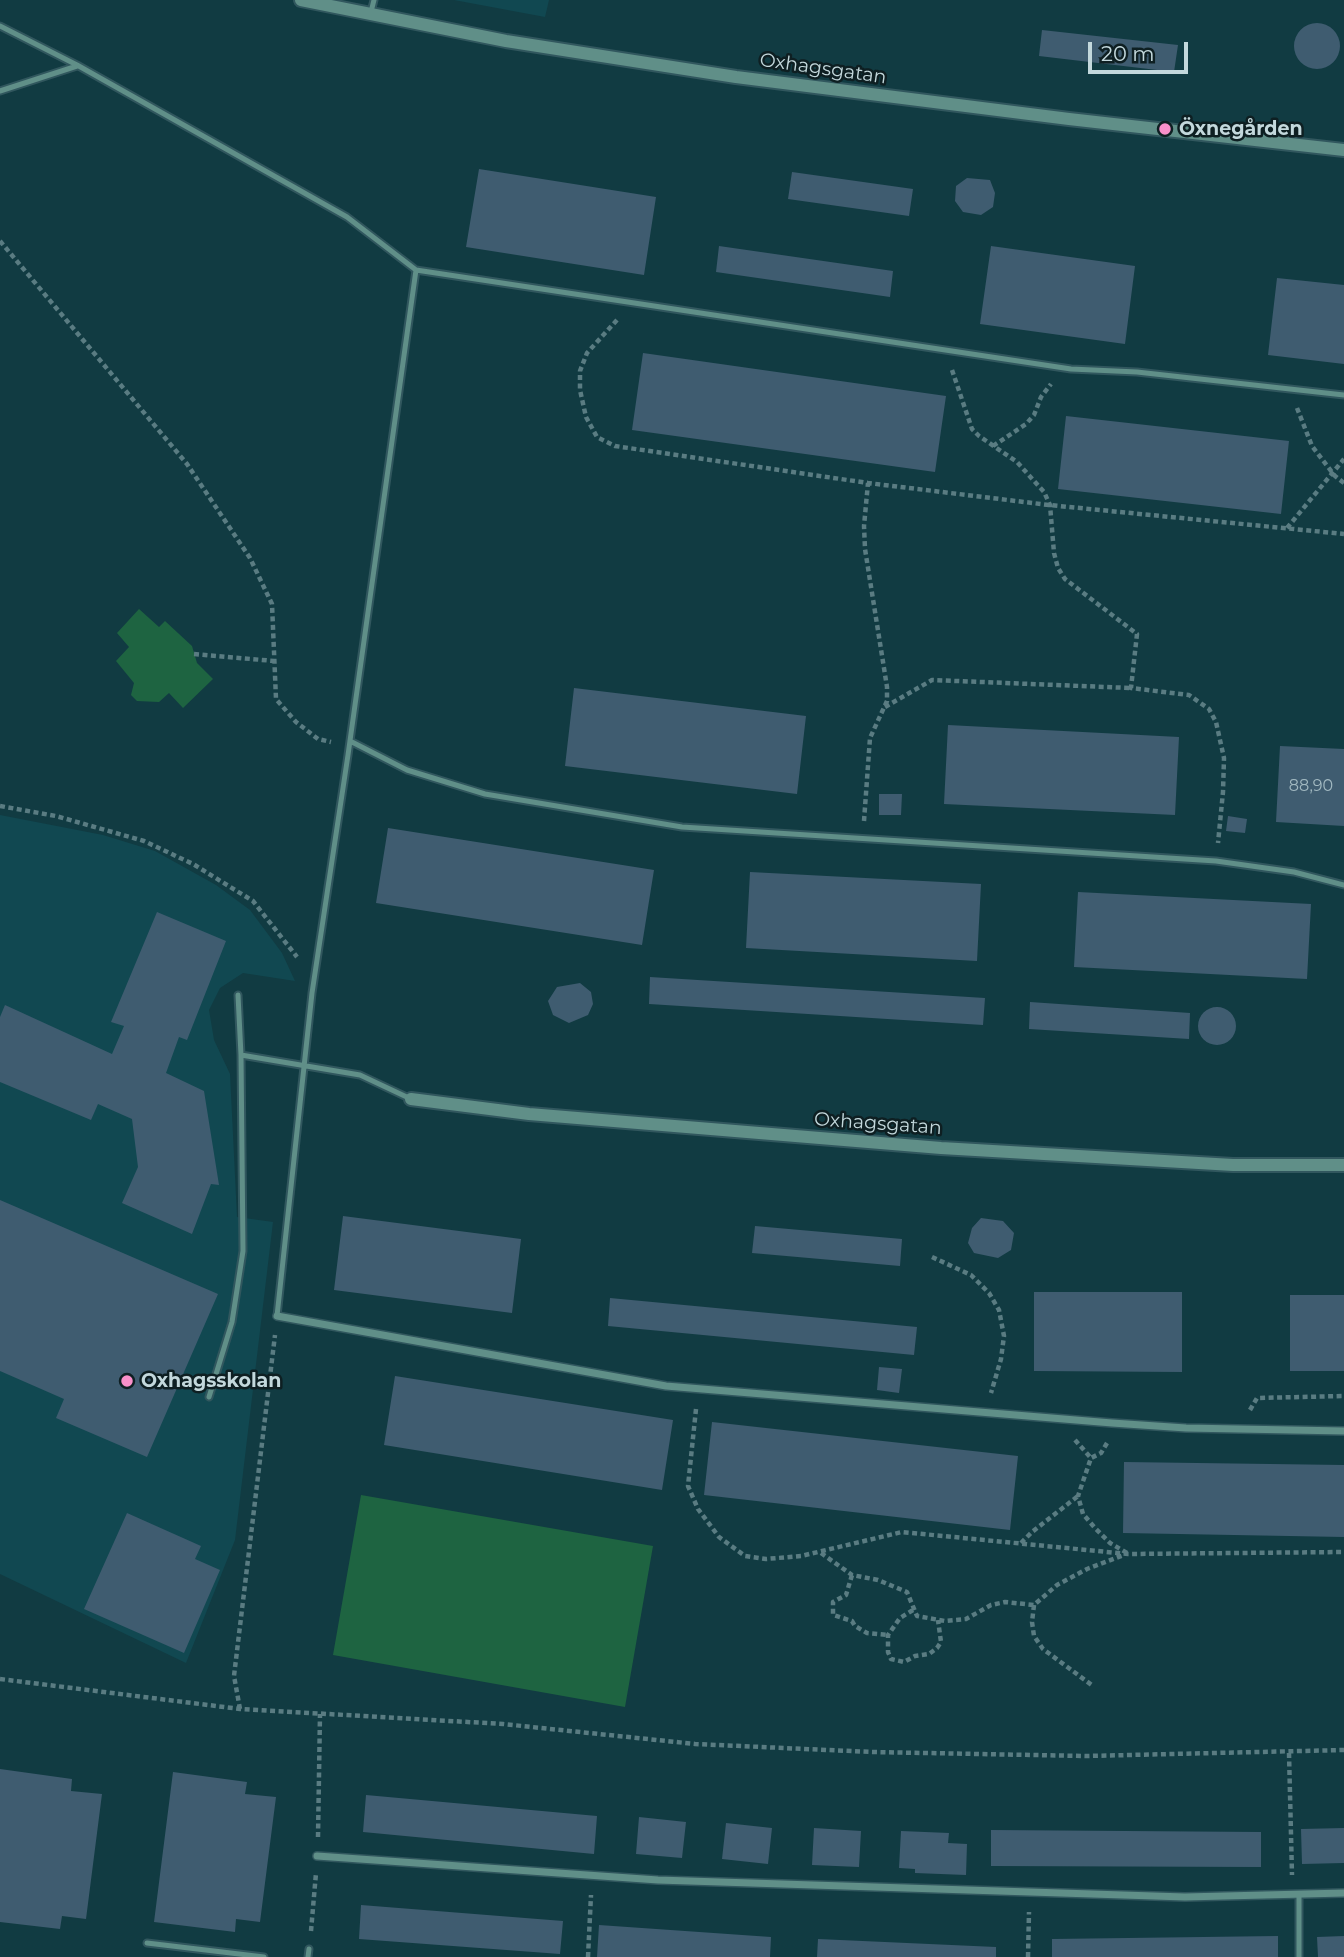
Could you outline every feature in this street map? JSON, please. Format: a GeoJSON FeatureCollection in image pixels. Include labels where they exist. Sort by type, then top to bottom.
{"type":"FeatureCollection","features":[{"type":"Feature","properties":{"kind":"street","name":"Oxhagsgatan"},"geometry":{"type":"LineString","coordinates":[[301,0],[506,41],[762,80],[1055,117],[1344,149]]}},
{"type":"Feature","properties":{"kind":"street","name":"Oxhagsgatan"},"geometry":{"type":"LineString","coordinates":[[411,1099],[543,1116],[941,1148],[1233,1165],[1344,1165]]}},
{"type":"Feature","properties":{"kind":"street"},"geometry":{"type":"LineString","coordinates":[[277,1316],[666,1386],[1112,1423],[1344,1431]]}},
{"type":"Feature","properties":{"kind":"street"},"geometry":{"type":"LineString","coordinates":[[317,1856],[659,1880],[1185,1897],[1344,1894]]}},
{"type":"Feature","properties":{"kind":"lane"},"geometry":{"type":"LineString","coordinates":[[371,15],[374,0]]}},
{"type":"Feature","properties":{"kind":"lane"},"geometry":{"type":"LineString","coordinates":[[0,26],[77,65],[347,216],[416,270],[1071,369],[1137,372],[1344,395]]}},
{"type":"Feature","properties":{"kind":"lane"},"geometry":{"type":"LineString","coordinates":[[0,91],[77,65]]}},
{"type":"Feature","properties":{"kind":"lane"},"geometry":{"type":"LineString","coordinates":[[277,1316],[303,1066],[416,270]]}},
{"type":"Feature","properties":{"kind":"lane"},"geometry":{"type":"LineString","coordinates":[[350,744],[407,770],[485,794],[682,827],[1216,861],[1294,872],[1344,885]]}},
{"type":"Feature","properties":{"kind":"lane"},"geometry":{"type":"LineString","coordinates":[[209,1396],[232,1322],[243,1251],[238,995]]}},
{"type":"Feature","properties":{"kind":"lane"},"geometry":{"type":"LineString","coordinates":[[241,1055],[360,1075],[411,1099]]}},
{"type":"Feature","properties":{"kind":"lane"},"geometry":{"type":"LineString","coordinates":[[1296,1895],[1299,1957]]}},
{"type":"Feature","properties":{"kind":"lane"},"geometry":{"type":"LineString","coordinates":[[147,1943],[264,1957]]}},
{"type":"Feature","properties":{"kind":"lane"},"geometry":{"type":"LineString","coordinates":[[308,1957],[309,1949]]}},
{"type":"Feature","properties":{"kind":"path"},"geometry":{"type":"LineString","coordinates":[[0,242],[187,464],[250,558],[272,604],[276,699],[296,722],[318,739],[350,744]]}},
{"type":"Feature","properties":{"kind":"path"},"geometry":{"type":"LineString","coordinates":[[633,302],[587,353],[580,371],[580,390],[586,417],[597,437],[615,446],[868,483],[1050,505],[1344,534]]}},
{"type":"Feature","properties":{"kind":"path"},"geometry":{"type":"LineString","coordinates":[[937,348],[958,381],[972,429],[1017,462],[1044,492],[1050,505],[1054,552],[1058,568],[1065,579],[1138,634],[1132,688]]}},
{"type":"Feature","properties":{"kind":"path"},"geometry":{"type":"LineString","coordinates":[[993,446],[1026,424],[1034,415],[1046,389],[1071,369]]}},
{"type":"Feature","properties":{"kind":"path"},"geometry":{"type":"LineString","coordinates":[[1291,391],[1312,446],[1332,472],[1344,482]]}},
{"type":"Feature","properties":{"kind":"path"},"geometry":{"type":"LineString","coordinates":[[1287,528],[1344,460]]}},
{"type":"Feature","properties":{"kind":"path"},"geometry":{"type":"LineString","coordinates":[[862,839],[870,738],[885,707],[887,687],[865,549],[868,483]]}},
{"type":"Feature","properties":{"kind":"path"},"geometry":{"type":"LineString","coordinates":[[194,654],[274,661]]}},
{"type":"Feature","properties":{"kind":"path"},"geometry":{"type":"LineString","coordinates":[[885,707],[932,680],[1132,688],[1189,695],[1209,709],[1221,737],[1224,769],[1216,861]]}},
{"type":"Feature","properties":{"kind":"path"},"geometry":{"type":"LineString","coordinates":[[0,806],[56,816],[144,841],[192,864],[253,901],[296,953],[313,993]]}},
{"type":"Feature","properties":{"kind":"path"},"geometry":{"type":"LineString","coordinates":[[932,1257],[971,1275],[989,1293],[999,1310],[1004,1336],[1001,1359],[983,1413]]}},
{"type":"Feature","properties":{"kind":"path"},"geometry":{"type":"LineString","coordinates":[[240,1709],[234,1676],[277,1316]]}},
{"type":"Feature","properties":{"kind":"path"},"geometry":{"type":"LineString","coordinates":[[699,1389],[688,1486],[698,1509],[719,1537],[745,1556],[766,1559],[801,1556],[902,1532],[1128,1554],[1344,1552]]}},
{"type":"Feature","properties":{"kind":"path"},"geometry":{"type":"LineString","coordinates":[[1246,1429],[1246,1418],[1256,1398],[1344,1396]]}},
{"type":"Feature","properties":{"kind":"path"},"geometry":{"type":"LineString","coordinates":[[1021,1543],[1031,1532],[1078,1496],[1091,1458],[1101,1453],[1107,1445],[1112,1423]]}},
{"type":"Feature","properties":{"kind":"path"},"geometry":{"type":"LineString","coordinates":[[1078,1496],[1083,1514],[1095,1528],[1128,1554]]}},
{"type":"Feature","properties":{"kind":"path"},"geometry":{"type":"LineString","coordinates":[[820,1552],[852,1576],[878,1580],[906,1592],[917,1616],[938,1620],[966,1619],[991,1605],[1005,1602],[1034,1605],[1067,1580],[1087,1569],[1128,1554]]}},
{"type":"Feature","properties":{"kind":"path"},"geometry":{"type":"LineString","coordinates":[[852,1576],[846,1595],[833,1602],[833,1615],[852,1621],[867,1633],[888,1635]]}},
{"type":"Feature","properties":{"kind":"path"},"geometry":{"type":"LineString","coordinates":[[1034,1605],[1034,1636],[1044,1649],[1093,1686]]}},
{"type":"Feature","properties":{"kind":"path"},"geometry":{"type":"LineString","coordinates":[[914,1610],[900,1618],[888,1635],[888,1652],[891,1659],[904,1662],[915,1656],[929,1654],[937,1648],[941,1642],[938,1620]]}},
{"type":"Feature","properties":{"kind":"path"},"geometry":{"type":"LineString","coordinates":[[0,1679],[240,1709],[503,1724],[695,1744],[872,1752],[1086,1756],[1344,1750]]}},
{"type":"Feature","properties":{"kind":"path"},"geometry":{"type":"LineString","coordinates":[[309,1949],[317,1856],[320,1714]]}},
{"type":"Feature","properties":{"kind":"path"},"geometry":{"type":"LineString","coordinates":[[1289,1753],[1296,1895]]}},
{"type":"Feature","properties":{"kind":"path"},"geometry":{"type":"LineString","coordinates":[[588,1957],[592,1875]]}},
{"type":"Feature","properties":{"kind":"path"},"geometry":{"type":"LineString","coordinates":[[1028,1957],[1029,1892]]}},
{"type":"Feature","properties":{"kind":"shaded area"},"geometry":{"type":"Polygon","coordinates":[[[454,0],[549,0],[545,17],[454,0]]]}},
{"type":"Feature","properties":{"kind":"shaded area","name":"Oxhagsskolan"},"geometry":{"type":"Polygon","coordinates":[[[0,815],[103,835],[155,851],[216,885],[250,910],[282,953],[295,981],[243,973],[220,988],[209,1010],[214,1040],[230,1074],[237,1217],[273,1222],[235,1540],[186,1663],[0,1574],[0,815]]]}},
{"type":"Feature","properties":{"kind":"green space"},"geometry":{"type":"Polygon","coordinates":[[[139,609],[159,627],[165,621],[192,646],[197,663],[213,679],[183,708],[169,693],[159,702],[137,701],[131,695],[134,683],[116,661],[129,647],[117,633],[139,609]]]}},
{"type":"Feature","properties":{"kind":"green space"},"geometry":{"type":"Polygon","coordinates":[[[361,1495],[653,1546],[625,1707],[333,1655],[361,1495]]]}},
{"type":"Feature","properties":{"kind":"building"},"geometry":{"type":"Polygon","coordinates":[[[1317,23],[1333,30],[1340,46],[1333,62],[1317,69],[1301,62],[1294,46],[1301,30],[1317,23]]]}},
{"type":"Feature","properties":{"kind":"building"},"geometry":{"type":"Polygon","coordinates":[[[1042,30],[1178,45],[1174,72],[1039,56],[1042,30]]]}},
{"type":"Feature","properties":{"kind":"building"},"geometry":{"type":"Polygon","coordinates":[[[479,169],[656,197],[644,275],[466,247],[479,169]]]}},
{"type":"Feature","properties":{"kind":"building"},"geometry":{"type":"Polygon","coordinates":[[[792,172],[913,189],[909,216],[788,199],[792,172]]]}},
{"type":"Feature","properties":{"kind":"building"},"geometry":{"type":"Polygon","coordinates":[[[967,178],[990,180],[995,193],[993,207],[981,215],[963,212],[955,201],[956,186],[967,178]]]}},
{"type":"Feature","properties":{"kind":"building"},"geometry":{"type":"Polygon","coordinates":[[[719,246],[893,271],[890,297],[716,272],[719,246]]]}},
{"type":"Feature","properties":{"kind":"building"},"geometry":{"type":"Polygon","coordinates":[[[991,246],[1135,266],[1125,344],[980,324],[991,246]]]}},
{"type":"Feature","properties":{"kind":"building"},"geometry":{"type":"Polygon","coordinates":[[[1277,278],[1344,285],[1344,364],[1268,355],[1277,278]]]}},
{"type":"Feature","properties":{"kind":"building"},"geometry":{"type":"Polygon","coordinates":[[[643,353],[946,396],[935,472],[632,430],[643,353]]]}},
{"type":"Feature","properties":{"kind":"building"},"geometry":{"type":"Polygon","coordinates":[[[1066,416],[1289,441],[1281,514],[1058,489],[1066,416]]]}},
{"type":"Feature","properties":{"kind":"building"},"geometry":{"type":"Polygon","coordinates":[[[574,688],[806,716],[797,794],[565,766],[574,688]]]}},
{"type":"Feature","properties":{"kind":"building"},"geometry":{"type":"Polygon","coordinates":[[[948,725],[1179,737],[1175,815],[944,804],[948,725]]]}},
{"type":"Feature","properties":{"kind":"building"},"geometry":{"type":"Polygon","coordinates":[[[1280,746],[1344,749],[1344,826],[1276,822],[1280,746]]]}},
{"type":"Feature","properties":{"kind":"building"},"geometry":{"type":"Polygon","coordinates":[[[879,794],[902,794],[901,815],[879,815],[879,794]]]}},
{"type":"Feature","properties":{"kind":"building"},"geometry":{"type":"Polygon","coordinates":[[[1228,816],[1247,819],[1245,833],[1226,831],[1228,816]]]}},
{"type":"Feature","properties":{"kind":"building"},"geometry":{"type":"Polygon","coordinates":[[[388,828],[654,870],[642,945],[376,903],[388,828]]]}},
{"type":"Feature","properties":{"kind":"building"},"geometry":{"type":"Polygon","coordinates":[[[750,872],[981,884],[977,961],[746,948],[750,872]]]}},
{"type":"Feature","properties":{"kind":"building"},"geometry":{"type":"Polygon","coordinates":[[[1078,892],[1311,904],[1307,979],[1074,967],[1078,892]]]}},
{"type":"Feature","properties":{"kind":"building"},"geometry":{"type":"Polygon","coordinates":[[[157,912],[226,941],[187,1040],[179,1037],[166,1073],[204,1091],[219,1185],[211,1184],[192,1234],[122,1203],[138,1167],[132,1119],[98,1104],[91,1120],[0,1082],[0,1017],[5,1005],[112,1054],[124,1026],[111,1022],[157,912]]]}},
{"type":"Feature","properties":{"kind":"building"},"geometry":{"type":"Polygon","coordinates":[[[650,977],[985,998],[983,1025],[649,1004],[650,977]]]}},
{"type":"Feature","properties":{"kind":"building"},"geometry":{"type":"Polygon","coordinates":[[[580,983],[591,992],[593,1004],[588,1015],[569,1023],[553,1015],[548,1001],[557,987],[580,983]]]}},
{"type":"Feature","properties":{"kind":"building"},"geometry":{"type":"Polygon","coordinates":[[[1030,1002],[1190,1013],[1189,1039],[1029,1029],[1030,1002]]]}},
{"type":"Feature","properties":{"kind":"building"},"geometry":{"type":"Polygon","coordinates":[[[1217,1007],[1231,1012],[1236,1026],[1231,1040],[1217,1045],[1203,1040],[1198,1026],[1203,1012],[1217,1007]]]}},
{"type":"Feature","properties":{"kind":"building"},"geometry":{"type":"Polygon","coordinates":[[[0,1200],[218,1294],[147,1457],[56,1418],[64,1399],[0,1371],[0,1200]]]}},
{"type":"Feature","properties":{"kind":"building"},"geometry":{"type":"Polygon","coordinates":[[[343,1216],[521,1239],[512,1313],[334,1290],[343,1216]]]}},
{"type":"Feature","properties":{"kind":"building"},"geometry":{"type":"Polygon","coordinates":[[[981,1218],[1003,1221],[1014,1233],[1011,1250],[998,1258],[974,1253],[968,1243],[972,1228],[981,1218]]]}},
{"type":"Feature","properties":{"kind":"building"},"geometry":{"type":"Polygon","coordinates":[[[755,1226],[902,1239],[900,1266],[752,1253],[755,1226]]]}},
{"type":"Feature","properties":{"kind":"building"},"geometry":{"type":"Polygon","coordinates":[[[1034,1292],[1182,1292],[1182,1372],[1034,1371],[1034,1292]]]}},
{"type":"Feature","properties":{"kind":"building"},"geometry":{"type":"Polygon","coordinates":[[[1290,1295],[1344,1295],[1344,1371],[1290,1371],[1290,1295]]]}},
{"type":"Feature","properties":{"kind":"building"},"geometry":{"type":"Polygon","coordinates":[[[610,1298],[917,1327],[914,1355],[608,1326],[610,1298]]]}},
{"type":"Feature","properties":{"kind":"building"},"geometry":{"type":"Polygon","coordinates":[[[879,1367],[902,1369],[899,1393],[877,1390],[879,1367]]]}},
{"type":"Feature","properties":{"kind":"building"},"geometry":{"type":"Polygon","coordinates":[[[395,1376],[673,1420],[662,1490],[384,1445],[395,1376]]]}},
{"type":"Feature","properties":{"kind":"building"},"geometry":{"type":"Polygon","coordinates":[[[712,1422],[1018,1456],[1010,1530],[704,1495],[712,1422]]]}},
{"type":"Feature","properties":{"kind":"building"},"geometry":{"type":"Polygon","coordinates":[[[1124,1462],[1344,1465],[1344,1537],[1123,1533],[1124,1462]]]}},
{"type":"Feature","properties":{"kind":"building"},"geometry":{"type":"Polygon","coordinates":[[[127,1513],[201,1546],[195,1559],[220,1570],[184,1653],[84,1609],[127,1513]]]}},
{"type":"Feature","properties":{"kind":"building"},"geometry":{"type":"Polygon","coordinates":[[[0,1769],[72,1779],[71,1791],[102,1794],[86,1919],[62,1916],[60,1929],[0,1922],[0,1769]]]}},
{"type":"Feature","properties":{"kind":"building"},"geometry":{"type":"Polygon","coordinates":[[[173,1772],[247,1782],[245,1794],[276,1797],[260,1922],[236,1919],[235,1932],[154,1922],[173,1772]]]}},
{"type":"Feature","properties":{"kind":"building"},"geometry":{"type":"Polygon","coordinates":[[[366,1795],[597,1816],[594,1854],[363,1832],[366,1795]]]}},
{"type":"Feature","properties":{"kind":"building"},"geometry":{"type":"Polygon","coordinates":[[[639,1817],[686,1822],[682,1858],[636,1854],[639,1817]]]}},
{"type":"Feature","properties":{"kind":"building"},"geometry":{"type":"Polygon","coordinates":[[[726,1823],[772,1828],[768,1864],[722,1859],[726,1823]]]}},
{"type":"Feature","properties":{"kind":"building"},"geometry":{"type":"Polygon","coordinates":[[[814,1828],[861,1831],[859,1867],[812,1865],[814,1828]]]}},
{"type":"Feature","properties":{"kind":"building"},"geometry":{"type":"Polygon","coordinates":[[[1344,1828],[1344,1863],[1302,1864],[1301,1829],[1344,1828]]]}},
{"type":"Feature","properties":{"kind":"building"},"geometry":{"type":"Polygon","coordinates":[[[991,1830],[1261,1832],[1261,1867],[991,1866],[991,1830]]]}},
{"type":"Feature","properties":{"kind":"building"},"geometry":{"type":"Polygon","coordinates":[[[901,1831],[949,1833],[948,1843],[967,1844],[966,1875],[915,1873],[915,1869],[899,1868],[901,1831]]]}},
{"type":"Feature","properties":{"kind":"building"},"geometry":{"type":"Polygon","coordinates":[[[361,1905],[563,1921],[560,1954],[359,1939],[361,1905]]]}},
{"type":"Feature","properties":{"kind":"building"},"geometry":{"type":"Polygon","coordinates":[[[599,1925],[771,1937],[770,1957],[597,1957],[599,1925]]]}},
{"type":"Feature","properties":{"kind":"building"},"geometry":{"type":"Polygon","coordinates":[[[1278,1936],[1278,1957],[1052,1957],[1052,1939],[1278,1936]]]}},
{"type":"Feature","properties":{"kind":"building"},"geometry":{"type":"Polygon","coordinates":[[[1344,1936],[1344,1957],[1318,1957],[1317,1937],[1344,1936]]]}},
{"type":"Feature","properties":{"kind":"building"},"geometry":{"type":"Polygon","coordinates":[[[818,1939],[996,1947],[996,1957],[817,1957],[818,1939]]]}},
{"type":"Feature","properties":{"kind":"place","name":"Öxnegården"},"geometry":{"type":"Point","coordinates":[1165,129]}},
{"type":"Feature","properties":{"kind":"place","name":"Oxhagsskolan"},"geometry":{"type":"Point","coordinates":[127,1381]}}]}
